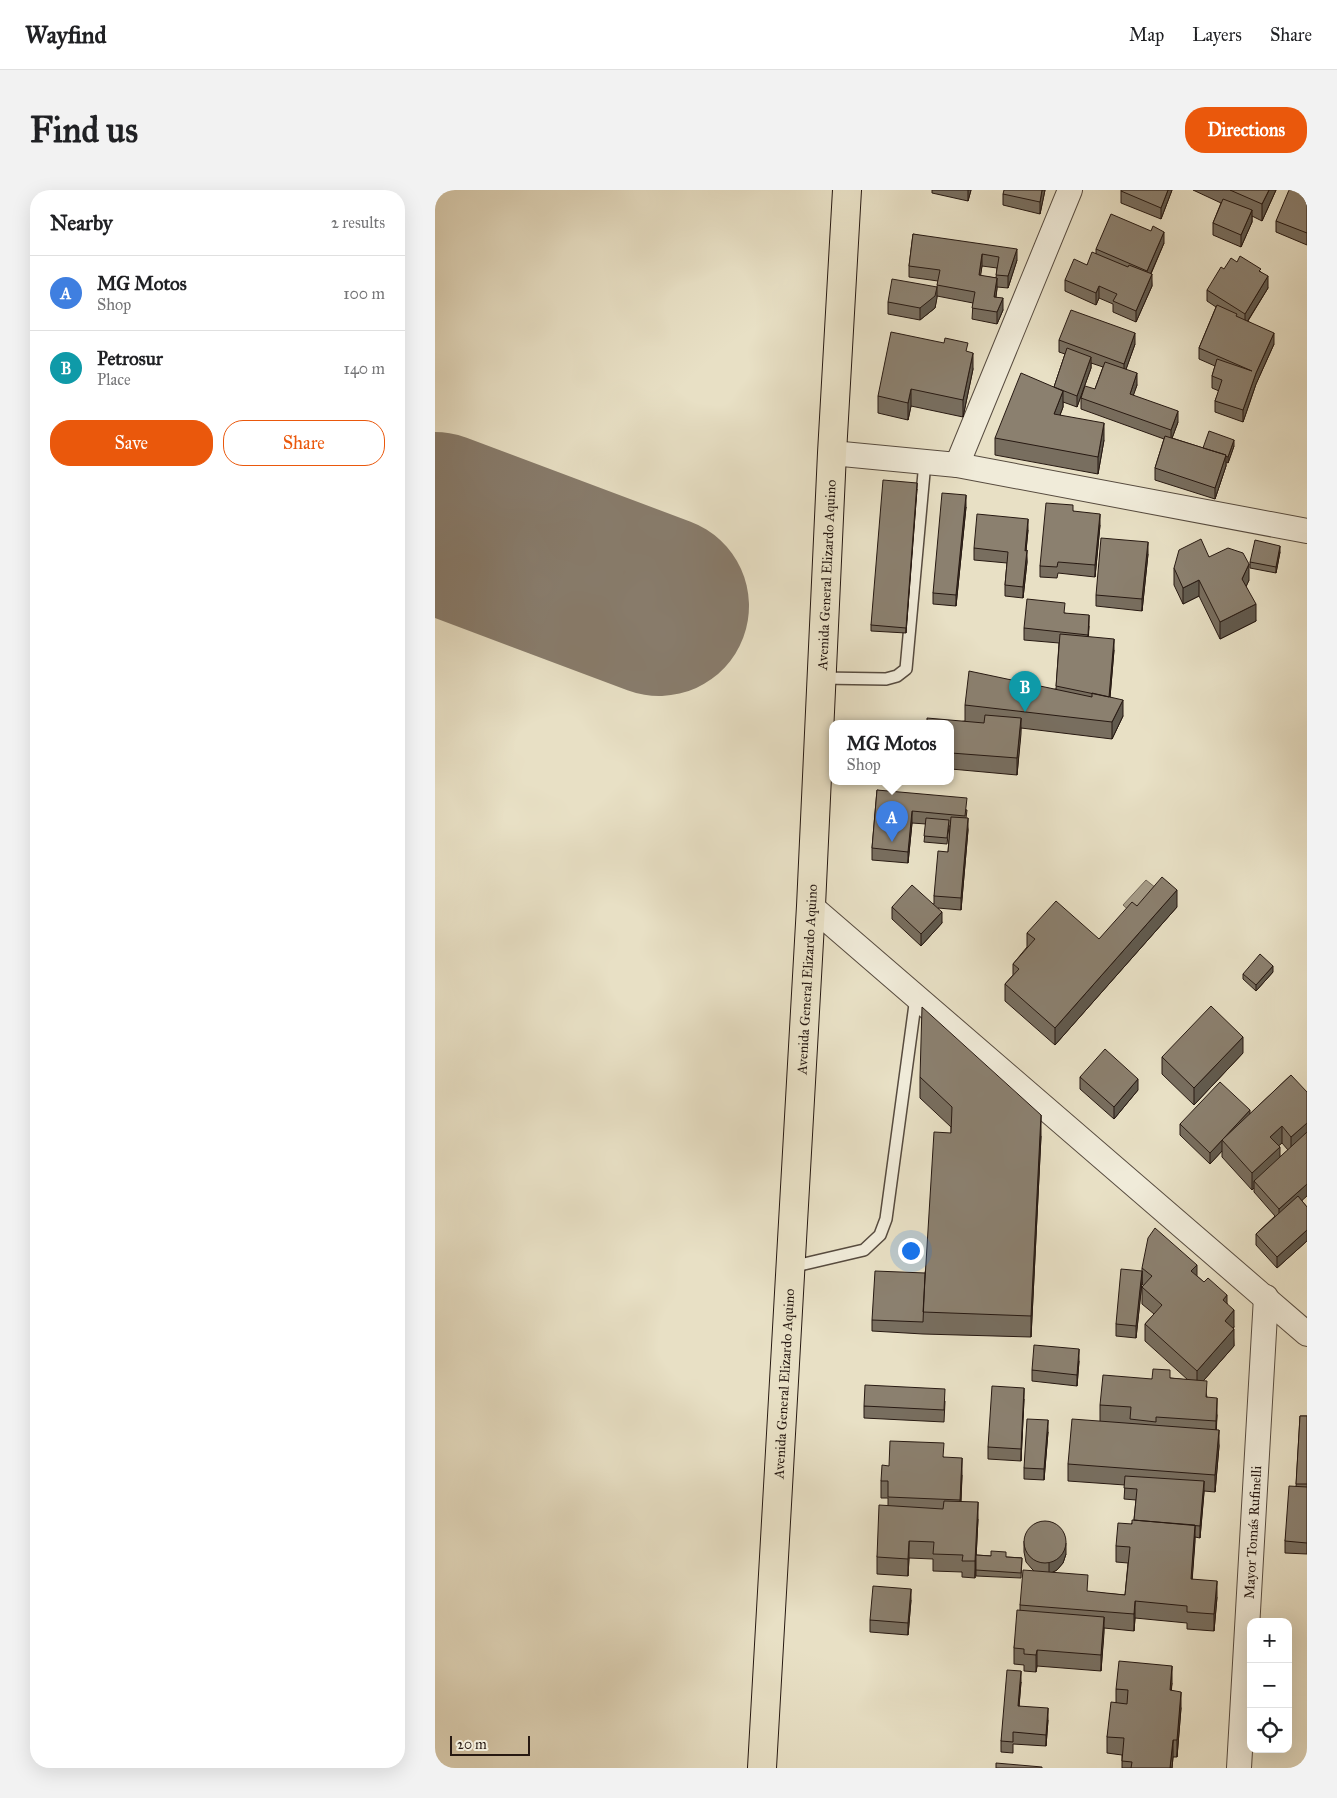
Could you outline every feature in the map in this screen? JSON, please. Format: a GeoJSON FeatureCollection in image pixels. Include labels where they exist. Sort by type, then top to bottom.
{"type":"FeatureCollection","features":[{"type":"Feature","properties":{"kind":"main road","name":"Avenida General Elizardo Aquino"},"geometry":{"type":"LineString","coordinates":[[762,1768],[811,906],[832,454],[847,190]]}},
{"type":"Feature","properties":{"kind":"street"},"geometry":{"type":"LineString","coordinates":[[957,465],[1070,190]]}},
{"type":"Feature","properties":{"kind":"street"},"geometry":{"type":"LineString","coordinates":[[832,454],[957,465],[1307,531]]}},
{"type":"Feature","properties":{"kind":"street"},"geometry":{"type":"LineString","coordinates":[[811,906],[1307,1334]]}},
{"type":"Feature","properties":{"kind":"street","name":"Mayor Tomás Rufinelli"},"geometry":{"type":"LineString","coordinates":[[1239,1768],[1265,1297]]}},
{"type":"Feature","properties":{"kind":"lane"},"geometry":{"type":"LineString","coordinates":[[821,678],[886,679],[897,676],[906,669],[925,462]]}},
{"type":"Feature","properties":{"kind":"lane"},"geometry":{"type":"LineString","coordinates":[[791,1267],[864,1250],[880,1235],[887,1219],[916,996]]}},
{"type":"Feature","properties":{"kind":"shaded area"},"geometry":{"type":"Polygon","coordinates":[[[1146,880],[1156,888],[1133,914],[1123,905],[1146,880]]]}},
{"type":"Feature","properties":{"kind":"building"},"geometry":{"type":"Polygon","coordinates":[[[1004,190],[1042,190],[1040,202],[1003,194],[1004,190]]]}},
{"type":"Feature","properties":{"kind":"building"},"geometry":{"type":"Polygon","coordinates":[[[1121,190],[1168,190],[1161,208],[1121,190]]]}},
{"type":"Feature","properties":{"kind":"building"},"geometry":{"type":"Polygon","coordinates":[[[1230,190],[1269,190],[1262,204],[1230,190]]]}},
{"type":"Feature","properties":{"kind":"building"},"geometry":{"type":"Polygon","coordinates":[[[1289,190],[1297,190],[1307,194],[1307,233],[1276,221],[1289,190]]]}},
{"type":"Feature","properties":{"kind":"building"},"geometry":{"type":"Polygon","coordinates":[[[1223,199],[1252,210],[1241,235],[1213,223],[1223,199]]]}},
{"type":"Feature","properties":{"kind":"building"},"geometry":{"type":"Polygon","coordinates":[[[1111,214],[1151,231],[1153,226],[1164,232],[1147,271],[1096,249],[1111,214]]]}},
{"type":"Feature","properties":{"kind":"building"},"geometry":{"type":"Polygon","coordinates":[[[913,234],[1017,249],[1008,276],[996,275],[999,257],[982,254],[979,275],[997,278],[994,297],[1003,298],[997,312],[972,308],[975,292],[937,285],[940,270],[909,266],[913,234]]]}},
{"type":"Feature","properties":{"kind":"building"},"geometry":{"type":"Polygon","coordinates":[[[1092,252],[1128,267],[1129,265],[1152,274],[1136,311],[1113,301],[1117,294],[1099,286],[1096,293],[1065,280],[1074,259],[1087,265],[1092,252]]]}},
{"type":"Feature","properties":{"kind":"building"},"geometry":{"type":"Polygon","coordinates":[[[1240,256],[1261,269],[1259,271],[1268,276],[1245,314],[1207,290],[1221,267],[1224,269],[1231,258],[1237,262],[1240,256]]]}},
{"type":"Feature","properties":{"kind":"building"},"geometry":{"type":"Polygon","coordinates":[[[892,279],[937,287],[935,296],[920,308],[888,302],[892,279]]]}},
{"type":"Feature","properties":{"kind":"building"},"geometry":{"type":"Polygon","coordinates":[[[1217,305],[1274,333],[1256,373],[1243,410],[1215,401],[1222,380],[1212,376],[1217,359],[1252,371],[1199,348],[1217,305]]]}},
{"type":"Feature","properties":{"kind":"building"},"geometry":{"type":"Polygon","coordinates":[[[1071,310],[1135,333],[1124,364],[1059,340],[1071,310]]]}},
{"type":"Feature","properties":{"kind":"building"},"geometry":{"type":"Polygon","coordinates":[[[891,332],[944,343],[945,338],[968,343],[966,351],[973,353],[963,400],[911,389],[908,403],[878,396],[891,332]]]}},
{"type":"Feature","properties":{"kind":"building"},"geometry":{"type":"Polygon","coordinates":[[[1067,348],[1091,357],[1077,396],[1054,387],[1067,348]]]}},
{"type":"Feature","properties":{"kind":"building"},"geometry":{"type":"Polygon","coordinates":[[[1105,362],[1137,373],[1130,394],[1178,411],[1171,430],[1081,398],[1085,386],[1095,389],[1105,362]]]}},
{"type":"Feature","properties":{"kind":"building"},"geometry":{"type":"Polygon","coordinates":[[[1021,373],[1063,391],[1054,414],[1104,423],[1098,457],[995,438],[1021,373]]]}},
{"type":"Feature","properties":{"kind":"building"},"geometry":{"type":"Polygon","coordinates":[[[1209,431],[1234,440],[1228,457],[1203,448],[1209,431]]]}},
{"type":"Feature","properties":{"kind":"building"},"geometry":{"type":"Polygon","coordinates":[[[1165,436],[1226,455],[1215,488],[1155,468],[1165,436]]]}},
{"type":"Feature","properties":{"kind":"building"},"geometry":{"type":"Polygon","coordinates":[[[883,480],[917,483],[906,628],[871,625],[883,480]]]}},
{"type":"Feature","properties":{"kind":"building"},"geometry":{"type":"Polygon","coordinates":[[[942,493],[966,495],[956,595],[933,593],[942,493]]]}},
{"type":"Feature","properties":{"kind":"building"},"geometry":{"type":"Polygon","coordinates":[[[1046,503],[1073,505],[1073,511],[1100,514],[1095,565],[1058,562],[1057,567],[1040,566],[1046,503]]]}},
{"type":"Feature","properties":{"kind":"building"},"geometry":{"type":"Polygon","coordinates":[[[977,514],[1028,519],[1023,587],[1005,585],[1008,552],[974,548],[977,514]]]}},
{"type":"Feature","properties":{"kind":"building"},"geometry":{"type":"Polygon","coordinates":[[[1101,538],[1148,542],[1142,599],[1096,595],[1101,538]]]}},
{"type":"Feature","properties":{"kind":"building"},"geometry":{"type":"Polygon","coordinates":[[[1201,539],[1209,557],[1228,548],[1243,553],[1249,564],[1242,579],[1256,604],[1220,622],[1199,580],[1183,588],[1174,568],[1179,550],[1201,539]]]}},
{"type":"Feature","properties":{"kind":"building"},"geometry":{"type":"Polygon","coordinates":[[[1255,540],[1280,546],[1276,567],[1250,562],[1255,540]]]}},
{"type":"Feature","properties":{"kind":"building"},"geometry":{"type":"Polygon","coordinates":[[[1027,599],[1065,603],[1064,613],[1089,615],[1088,635],[1024,628],[1027,599]]]}},
{"type":"Feature","properties":{"kind":"building"},"geometry":{"type":"Polygon","coordinates":[[[1060,634],[1114,639],[1109,697],[1056,686],[1060,634]]]}},
{"type":"Feature","properties":{"kind":"building"},"geometry":{"type":"Polygon","coordinates":[[[969,671],[1092,697],[1092,693],[1123,700],[1112,722],[965,705],[969,671]]]}},
{"type":"Feature","properties":{"kind":"building"},"geometry":{"type":"Polygon","coordinates":[[[985,715],[1021,718],[1017,758],[954,753],[954,720],[984,723],[985,715]]]}},
{"type":"Feature","properties":{"kind":"building"},"geometry":{"type":"Polygon","coordinates":[[[927,718],[950,720],[927,720],[927,718]]]}},
{"type":"Feature","properties":{"kind":"building"},"geometry":{"type":"Polygon","coordinates":[[[877,790],[967,798],[965,816],[912,811],[908,852],[872,848],[877,790]]]}},
{"type":"Feature","properties":{"kind":"building"},"geometry":{"type":"Polygon","coordinates":[[[951,817],[968,818],[961,898],[934,896],[938,851],[948,852],[951,817]]]}},
{"type":"Feature","properties":{"kind":"building"},"geometry":{"type":"Polygon","coordinates":[[[926,818],[949,820],[947,838],[924,836],[926,818]]]}},
{"type":"Feature","properties":{"kind":"building"},"geometry":{"type":"Polygon","coordinates":[[[1162,877],[1177,890],[1055,1028],[1005,984],[1019,969],[1013,964],[1035,939],[1027,933],[1056,901],[1099,939],[1132,902],[1137,906],[1162,877]]]}},
{"type":"Feature","properties":{"kind":"building"},"geometry":{"type":"Polygon","coordinates":[[[912,885],[942,912],[921,934],[892,907],[912,885]]]}},
{"type":"Feature","properties":{"kind":"building"},"geometry":{"type":"Polygon","coordinates":[[[1260,954],[1273,966],[1256,985],[1243,974],[1260,954]]]}},
{"type":"Feature","properties":{"kind":"building"},"geometry":{"type":"Polygon","coordinates":[[[1211,1006],[1243,1037],[1194,1088],[1162,1057],[1211,1006]]]}},
{"type":"Feature","properties":{"kind":"building"},"geometry":{"type":"Polygon","coordinates":[[[922,1007],[1041,1115],[1031,1316],[923,1312],[934,1132],[951,1133],[952,1107],[920,1077],[922,1007]]]}},
{"type":"Feature","properties":{"kind":"building"},"geometry":{"type":"Polygon","coordinates":[[[1105,1049],[1138,1079],[1114,1107],[1080,1077],[1105,1049]]]}},
{"type":"Feature","properties":{"kind":"building"},"geometry":{"type":"Polygon","coordinates":[[[1291,1075],[1307,1092],[1307,1123],[1291,1137],[1282,1126],[1270,1137],[1280,1147],[1252,1173],[1222,1140],[1291,1075]]]}},
{"type":"Feature","properties":{"kind":"building"},"geometry":{"type":"Polygon","coordinates":[[[1220,1082],[1250,1110],[1210,1153],[1180,1124],[1220,1082]]]}},
{"type":"Feature","properties":{"kind":"building"},"geometry":{"type":"Polygon","coordinates":[[[1307,1132],[1307,1184],[1279,1209],[1254,1181],[1307,1132]]]}},
{"type":"Feature","properties":{"kind":"building"},"geometry":{"type":"Polygon","coordinates":[[[1298,1196],[1307,1207],[1307,1230],[1277,1257],[1256,1234],[1298,1196]]]}},
{"type":"Feature","properties":{"kind":"building"},"geometry":{"type":"Polygon","coordinates":[[[1155,1228],[1197,1265],[1191,1271],[1204,1282],[1208,1278],[1227,1295],[1223,1300],[1234,1310],[1225,1321],[1234,1329],[1197,1371],[1145,1324],[1162,1305],[1142,1287],[1152,1276],[1142,1268],[1148,1238],[1155,1228]]]}},
{"type":"Feature","properties":{"kind":"building"},"geometry":{"type":"Polygon","coordinates":[[[1121,1269],[1142,1271],[1136,1326],[1116,1324],[1121,1269]]]}},
{"type":"Feature","properties":{"kind":"building"},"geometry":{"type":"Polygon","coordinates":[[[875,1271],[925,1273],[923,1322],[872,1320],[875,1271]]]}},
{"type":"Feature","properties":{"kind":"building"},"geometry":{"type":"Polygon","coordinates":[[[1034,1345],[1079,1349],[1077,1375],[1032,1370],[1034,1345]]]}},
{"type":"Feature","properties":{"kind":"building"},"geometry":{"type":"Polygon","coordinates":[[[1153,1369],[1170,1370],[1170,1378],[1207,1381],[1206,1397],[1217,1398],[1216,1421],[1156,1417],[1156,1422],[1130,1419],[1131,1407],[1100,1405],[1103,1375],[1152,1379],[1153,1369]]]}},
{"type":"Feature","properties":{"kind":"building"},"geometry":{"type":"Polygon","coordinates":[[[865,1385],[945,1389],[944,1410],[864,1406],[865,1385]]]}},
{"type":"Feature","properties":{"kind":"building"},"geometry":{"type":"Polygon","coordinates":[[[992,1386],[1024,1388],[1021,1449],[988,1447],[992,1386]]]}},
{"type":"Feature","properties":{"kind":"building"},"geometry":{"type":"Polygon","coordinates":[[[1300,1416],[1307,1416],[1307,1484],[1296,1484],[1300,1416]]]}},
{"type":"Feature","properties":{"kind":"building"},"geometry":{"type":"Polygon","coordinates":[[[1027,1419],[1048,1420],[1044,1469],[1024,1468],[1027,1419]]]}},
{"type":"Feature","properties":{"kind":"building"},"geometry":{"type":"Polygon","coordinates":[[[1072,1419],[1219,1430],[1215,1475],[1068,1464],[1072,1419]]]}},
{"type":"Feature","properties":{"kind":"building"},"geometry":{"type":"Polygon","coordinates":[[[890,1441],[944,1443],[943,1457],[962,1458],[960,1500],[888,1497],[888,1481],[881,1481],[882,1465],[889,1466],[890,1441]]]}},
{"type":"Feature","properties":{"kind":"building"},"geometry":{"type":"Polygon","coordinates":[[[1125,1476],[1204,1481],[1200,1526],[1134,1520],[1137,1489],[1124,1488],[1125,1476]]]}},
{"type":"Feature","properties":{"kind":"building"},"geometry":{"type":"Polygon","coordinates":[[[1289,1486],[1307,1487],[1307,1543],[1285,1541],[1289,1486]]]}},
{"type":"Feature","properties":{"kind":"building"},"geometry":{"type":"Polygon","coordinates":[[[944,1501],[978,1502],[975,1561],[962,1561],[963,1555],[933,1554],[934,1542],[909,1541],[908,1559],[877,1557],[879,1505],[943,1509],[944,1501]]]}},
{"type":"Feature","properties":{"kind":"building"},"geometry":{"type":"Polygon","coordinates":[[[1132,1520],[1195,1525],[1191,1579],[1217,1581],[1214,1614],[1187,1612],[1187,1606],[1135,1601],[1134,1614],[1020,1605],[1023,1570],[1088,1575],[1087,1591],[1125,1595],[1130,1547],[1116,1546],[1118,1523],[1132,1524],[1132,1520]]]}},
{"type":"Feature","properties":{"kind":"building"},"geometry":{"type":"Polygon","coordinates":[[[1045,1521],[1060,1527],[1066,1542],[1060,1557],[1045,1563],[1030,1557],[1024,1542],[1030,1527],[1045,1521]]]}},
{"type":"Feature","properties":{"kind":"building"},"geometry":{"type":"Polygon","coordinates":[[[991,1551],[1006,1552],[1006,1557],[1022,1558],[1021,1573],[976,1570],[976,1555],[991,1556],[991,1551]]]}},
{"type":"Feature","properties":{"kind":"building"},"geometry":{"type":"Polygon","coordinates":[[[873,1586],[911,1589],[908,1623],[870,1620],[873,1586]]]}},
{"type":"Feature","properties":{"kind":"building"},"geometry":{"type":"Polygon","coordinates":[[[1017,1610],[1104,1617],[1101,1655],[1037,1650],[1036,1655],[1024,1654],[1024,1649],[1014,1648],[1017,1610]]]}},
{"type":"Feature","properties":{"kind":"building"},"geometry":{"type":"Polygon","coordinates":[[[1119,1661],[1172,1666],[1170,1690],[1181,1692],[1177,1740],[1173,1740],[1170,1768],[1131,1768],[1132,1762],[1122,1761],[1124,1738],[1107,1737],[1111,1702],[1127,1704],[1128,1690],[1116,1689],[1119,1661]]]}},
{"type":"Feature","properties":{"kind":"building"},"geometry":{"type":"Polygon","coordinates":[[[1007,1670],[1021,1671],[1018,1706],[1048,1708],[1046,1735],[1013,1732],[1013,1742],[1001,1741],[1007,1670]]]}},
{"type":"Feature","properties":{"kind":"building"},"geometry":{"type":"Polygon","coordinates":[[[996,1763],[1042,1767],[1042,1768],[996,1768],[996,1763]]]}},
{"type":"Feature","properties":{"kind":"runway"},"geometry":{"type":"LineString","coordinates":[[435,522],[659,606]]}},
{"type":"Feature","properties":{"kind":"place","name":"Petrosur"},"geometry":{"type":"Point","coordinates":[1025,712]}},
{"type":"Feature","properties":{"kind":"place","name":"MG Motos"},"geometry":{"type":"Point","coordinates":[892,842]}}]}
